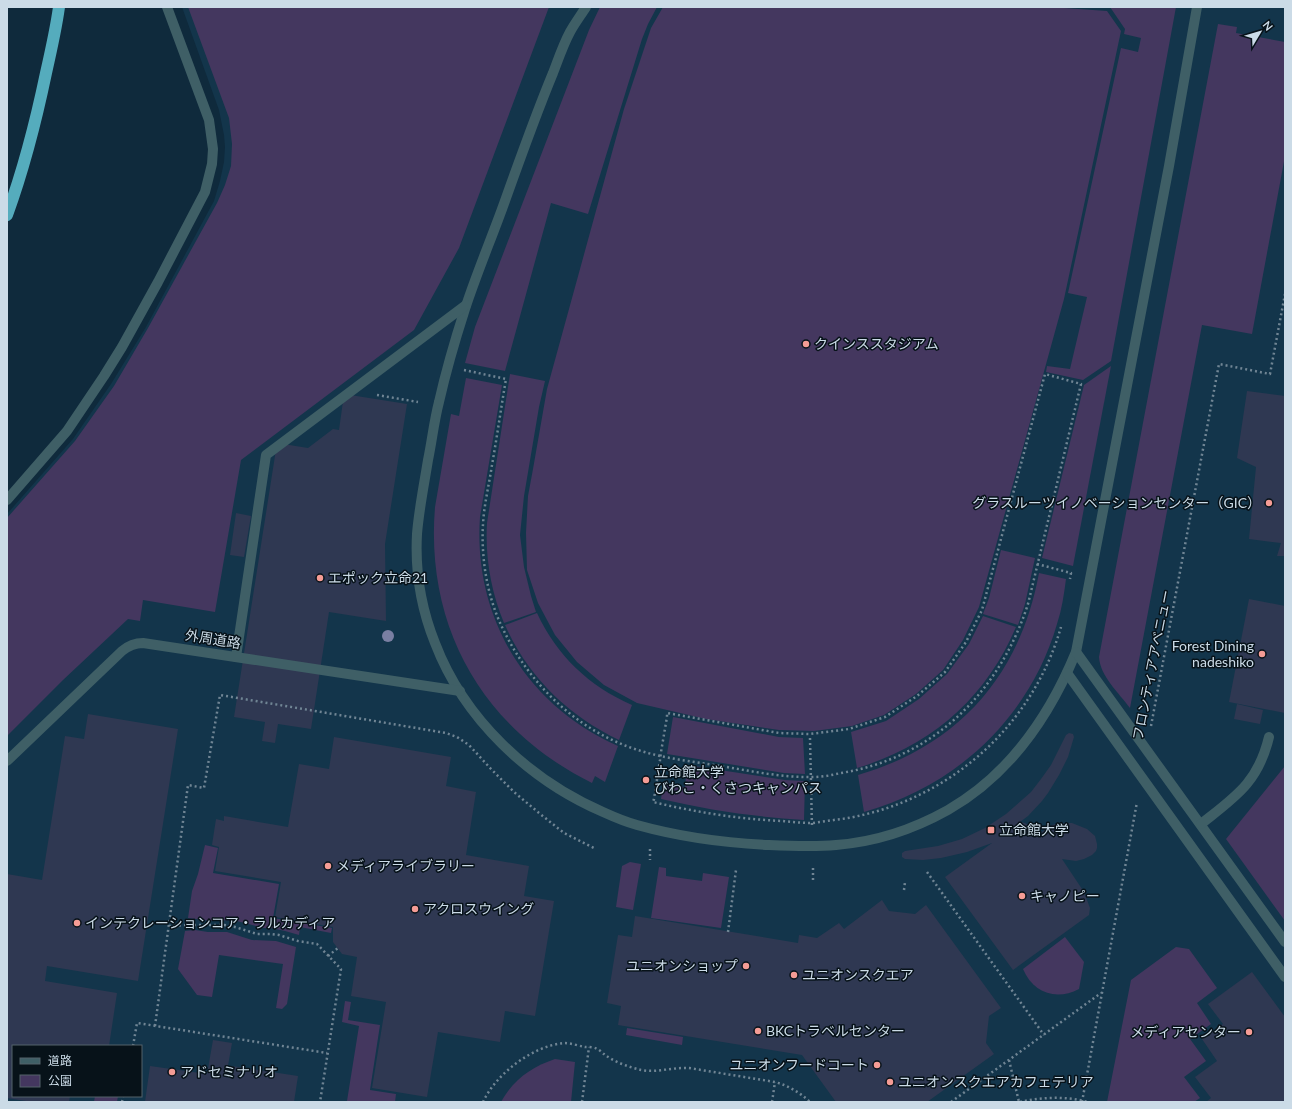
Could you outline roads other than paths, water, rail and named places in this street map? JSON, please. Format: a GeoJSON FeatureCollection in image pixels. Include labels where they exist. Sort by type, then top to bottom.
{"type":"FeatureCollection","features":[{"type":"Feature","properties":{"kind":"highway"},"geometry":{"type":"LineString","coordinates":[[7,215],[37,118],[59,7]]}},
{"type":"Feature","properties":{"kind":"street"},"geometry":{"type":"LineString","coordinates":[[7,500],[40,464],[67,431],[104,376],[158,282],[205,192],[212,164],[213,149],[209,120],[167,7]]}},
{"type":"Feature","properties":{"kind":"street"},"geometry":{"type":"LineString","coordinates":[[586,7],[570,33],[539,108],[466,305],[438,405],[420,511],[417,538],[417,565],[420,592],[426,618],[446,668],[472,710],[486,727],[518,758],[554,786],[593,808],[635,824],[675,834],[748,844],[813,846],[836,845],[876,839],[932,818],[967,798],[986,783],[1018,751],[1046,714],[1067,673],[1076,652],[1169,166],[1197,7]]}},
{"type":"Feature","properties":{"kind":"street"},"geometry":{"type":"LineString","coordinates":[[236,657],[266,455],[466,305]]}},
{"type":"Feature","properties":{"kind":"street","name":"外周道路"},"geometry":{"type":"LineString","coordinates":[[7,762],[122,651],[131,645],[143,642],[460,691]]}},
{"type":"Feature","properties":{"kind":"street"},"geometry":{"type":"LineString","coordinates":[[1076,652],[1285,942]]}},
{"type":"Feature","properties":{"kind":"street"},"geometry":{"type":"LineString","coordinates":[[1067,673],[1285,977]]}},
{"type":"Feature","properties":{"kind":"street"},"geometry":{"type":"LineString","coordinates":[[1201,824],[1239,794],[1256,774],[1262,762],[1269,737]]}},
{"type":"Feature","properties":{"kind":"place","name":"クインススタジアム"},"geometry":{"type":"Point","coordinates":[806,344]}},
{"type":"Feature","properties":{"kind":"place","name":"グラスルーツイノベーションセンター（GIC）"},"geometry":{"type":"Point","coordinates":[1269,503]}},
{"type":"Feature","properties":{"kind":"place","name":"エポック立命21"},"geometry":{"type":"Point","coordinates":[320,578]}},
{"type":"Feature","properties":{"kind":"place","name":"Forest Dining nadeshiko"},"geometry":{"type":"Point","coordinates":[1262,654]}},
{"type":"Feature","properties":{"kind":"place","name":"立命館大学 びわこ・くさつキャンパス"},"geometry":{"type":"Point","coordinates":[646,780]}},
{"type":"Feature","properties":{"kind":"place","name":"立命館大学"},"geometry":{"type":"Point","coordinates":[991,830]}},
{"type":"Feature","properties":{"kind":"place","name":"メディアライブラリー"},"geometry":{"type":"Point","coordinates":[328,866]}},
{"type":"Feature","properties":{"kind":"place","name":"キャノピー"},"geometry":{"type":"Point","coordinates":[1022,896]}},
{"type":"Feature","properties":{"kind":"place","name":"アクロスウイング"},"geometry":{"type":"Point","coordinates":[415,909]}},
{"type":"Feature","properties":{"kind":"place","name":"インテクレーションコア・ラルカディア"},"geometry":{"type":"Point","coordinates":[77,923]}},
{"type":"Feature","properties":{"kind":"place","name":"ユニオンショップ"},"geometry":{"type":"Point","coordinates":[746,966]}},
{"type":"Feature","properties":{"kind":"place","name":"ユニオンスクエア"},"geometry":{"type":"Point","coordinates":[794,975]}},
{"type":"Feature","properties":{"kind":"place","name":"BKCトラベルセンター"},"geometry":{"type":"Point","coordinates":[758,1031]}},
{"type":"Feature","properties":{"kind":"place","name":"メディアセンター"},"geometry":{"type":"Point","coordinates":[1249,1032]}},
{"type":"Feature","properties":{"kind":"place","name":"ユニオンフードコート"},"geometry":{"type":"Point","coordinates":[877,1065]}},
{"type":"Feature","properties":{"kind":"place","name":"アドセミナリオ"},"geometry":{"type":"Point","coordinates":[172,1072]}},
{"type":"Feature","properties":{"kind":"place","name":"ユニオンスクエアカフェテリア"},"geometry":{"type":"Point","coordinates":[890,1082]}}]}
